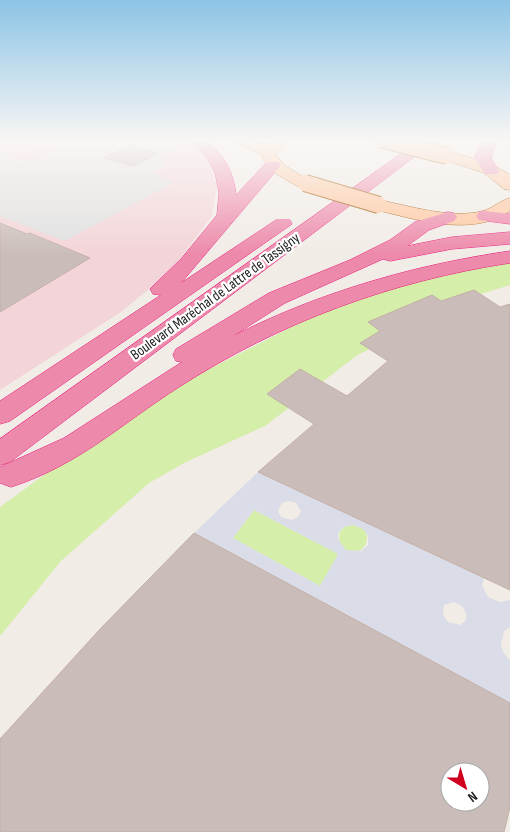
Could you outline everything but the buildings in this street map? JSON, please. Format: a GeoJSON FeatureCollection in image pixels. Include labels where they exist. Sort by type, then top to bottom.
{"type":"FeatureCollection","features":[{"type":"Feature","properties":{"kind":"highway"},"geometry":{"type":"LineString","coordinates":[[226,216],[227,178]]}},
{"type":"Feature","properties":{"kind":"highway"},"geometry":{"type":"LineString","coordinates":[[30,394],[35,378],[131,313],[182,272],[208,243],[226,216],[251,190],[262,182],[264,178]]}},
{"type":"Feature","properties":{"kind":"highway","name":"Boulevard Maréchal de Lattre de Tassigny"},"geometry":{"type":"LineString","coordinates":[[0,414],[351,178]]}},
{"type":"Feature","properties":{"kind":"highway","name":"Boulevard Maréchal de Lattre de Tassigny"},"geometry":{"type":"LineString","coordinates":[[4,471],[381,178]]}},
{"type":"Feature","properties":{"kind":"highway"},"geometry":{"type":"LineString","coordinates":[[486,216],[510,219]]}},
{"type":"Feature","properties":{"kind":"highway"},"geometry":{"type":"LineString","coordinates":[[4,471],[248,314],[277,298],[357,264],[397,244],[422,226],[448,218]]}},
{"type":"Feature","properties":{"kind":"highway"},"geometry":{"type":"LineString","coordinates":[[357,264],[431,246],[510,238]]}},
{"type":"Feature","properties":{"kind":"highway"},"geometry":{"type":"LineString","coordinates":[[4,471],[60,454],[171,380],[262,332],[336,301],[406,276],[476,261],[510,257]]}},
{"type":"Feature","properties":{"kind":"main road"},"geometry":{"type":"LineString","coordinates":[[298,178],[305,183],[379,205],[448,218],[486,216],[498,212],[510,203]]}},
{"type":"Feature","properties":{"kind":"shaded area"},"geometry":{"type":"Polygon","coordinates":[[[0,178],[214,178],[217,186],[212,216],[170,272],[121,312],[0,390],[0,178]]]}},
{"type":"Feature","properties":{"kind":"shaded area"},"geometry":{"type":"Polygon","coordinates":[[[0,178],[163,178],[174,182],[65,241],[0,216],[0,178]]]}},
{"type":"Feature","properties":{"kind":"shaded area"},"geometry":{"type":"Polygon","coordinates":[[[258,472],[484,578],[482,585],[488,597],[500,602],[510,600],[510,627],[504,631],[501,644],[503,652],[510,661],[510,703],[194,533],[258,472]],[[289,501],[282,503],[278,511],[281,517],[292,520],[298,517],[301,511],[296,503],[289,501]],[[254,510],[233,538],[320,586],[338,554],[254,510]],[[353,525],[343,527],[338,534],[338,539],[346,550],[361,551],[368,545],[368,536],[363,529],[353,525]],[[454,602],[444,605],[443,615],[448,622],[460,625],[466,620],[466,613],[462,606],[454,602]]]}},
{"type":"Feature","properties":{"kind":"green space"},"geometry":{"type":"Polygon","coordinates":[[[510,261],[510,285],[481,294],[478,292],[356,356],[265,426],[186,462],[149,483],[61,561],[0,636],[0,507],[84,446],[168,390],[325,310],[404,281],[510,261]]]}},
{"type":"Feature","properties":{"kind":"green space"},"geometry":{"type":"Polygon","coordinates":[[[254,510],[339,554],[320,586],[233,538],[254,510]]]}},
{"type":"Feature","properties":{"kind":"green space"},"geometry":{"type":"Polygon","coordinates":[[[353,524],[363,528],[367,538],[363,548],[353,552],[343,548],[339,538],[343,528],[353,524]]]}}]}
